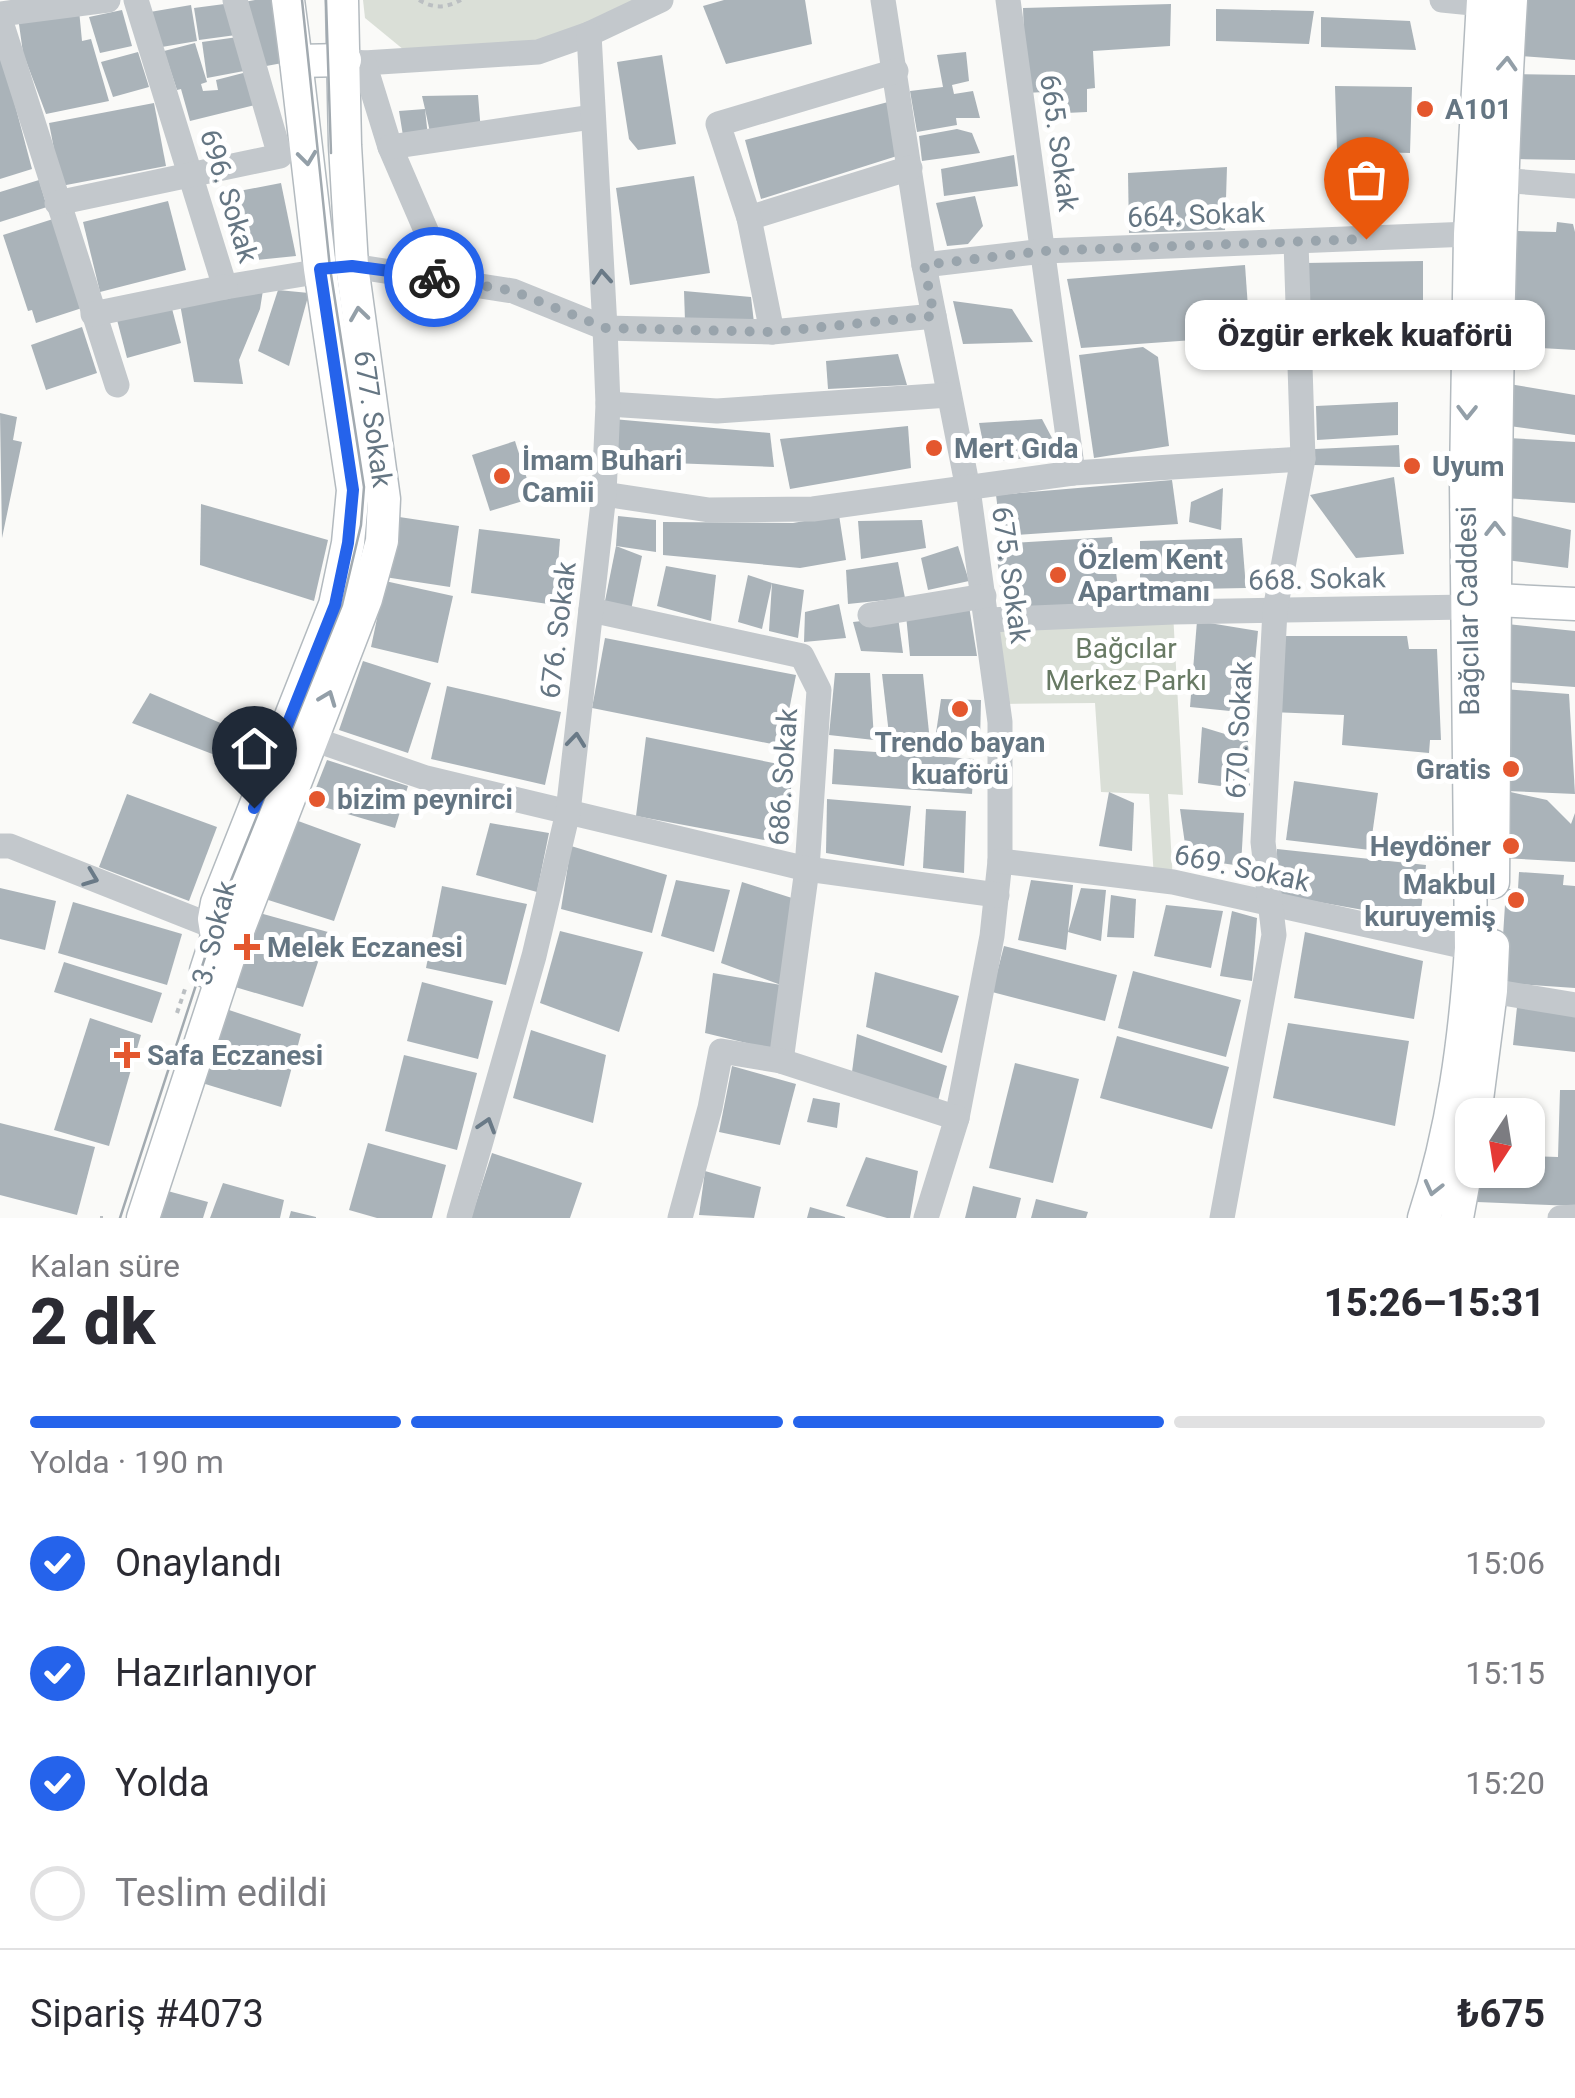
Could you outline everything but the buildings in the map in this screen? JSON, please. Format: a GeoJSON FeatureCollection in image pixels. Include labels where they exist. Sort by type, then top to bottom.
{"type":"FeatureCollection","features":[{"type":"Feature","properties":{"kind":"main road","name":"3. Sokak"},"geometry":{"type":"LineString","coordinates":[[124,1218],[212,952],[217,938],[224,936],[217,903],[335,605],[348,543],[353,490],[336,267],[288,0]]}},
{"type":"Feature","properties":{"kind":"main road","name":"677. Sokak"},"geometry":{"type":"LineString","coordinates":[[143,1218],[224,936],[313,739],[366,599],[382,540],[384,499],[336,267],[355,62],[342,0]]}},
{"type":"Feature","properties":{"kind":"main road","name":"Bağcılar Caddesi"},"geometry":{"type":"LineString","coordinates":[[1424,1218],[1454,1101],[1467,1010],[1482,604],[1495,407],[1500,180],[1492,2]]}},
{"type":"Feature","properties":{"kind":"main road","name":"Bağcılar Caddesi"},"geometry":{"type":"LineString","coordinates":[[1477,1098],[1491,992],[1470,234],[1492,2]]}},
{"type":"Feature","properties":{"kind":"main road"},"geometry":{"type":"LineString","coordinates":[[296,61],[355,62]]}},
{"type":"Feature","properties":{"kind":"main road"},"geometry":{"type":"LineString","coordinates":[[1482,604],[1575,604]]}},
{"type":"Feature","properties":{"kind":"main road"},"geometry":{"type":"LineString","coordinates":[[1457,1218],[1463,1188]]}},
{"type":"Feature","properties":{"kind":"street"},"geometry":{"type":"LineString","coordinates":[[108,0],[0,16],[56,203],[117,385]]}},
{"type":"Feature","properties":{"kind":"street","name":"696. Sokak"},"geometry":{"type":"LineString","coordinates":[[136,0],[225,287],[336,267],[448,279],[513,291],[606,328]]}},
{"type":"Feature","properties":{"kind":"street"},"geometry":{"type":"LineString","coordinates":[[56,203],[280,156],[235,0]]}},
{"type":"Feature","properties":{"kind":"street"},"geometry":{"type":"LineString","coordinates":[[448,279],[355,62],[538,52],[589,34],[660,0]]}},
{"type":"Feature","properties":{"kind":"street","name":"675. Sokak"},"geometry":{"type":"LineString","coordinates":[[883,0],[924,265],[968,489],[1000,722],[997,895],[957,1118],[926,1218]]}},
{"type":"Feature","properties":{"kind":"street","name":"665. Sokak"},"geometry":{"type":"LineString","coordinates":[[1008,0],[1073,473]]}},
{"type":"Feature","properties":{"kind":"street"},"geometry":{"type":"LineString","coordinates":[[1442,0],[1492,2]]}},
{"type":"Feature","properties":{"kind":"street","name":"676. Sokak"},"geometry":{"type":"LineString","coordinates":[[459,1218],[529,974],[568,812],[604,494],[606,328],[589,34]]}},
{"type":"Feature","properties":{"kind":"street"},"geometry":{"type":"LineString","coordinates":[[772,332],[750,218],[718,124],[896,71]]}},
{"type":"Feature","properties":{"kind":"street"},"geometry":{"type":"LineString","coordinates":[[390,147],[592,117]]}},
{"type":"Feature","properties":{"kind":"street"},"geometry":{"type":"LineString","coordinates":[[750,218],[910,168]]}},
{"type":"Feature","properties":{"kind":"street"},"geometry":{"type":"LineString","coordinates":[[1500,180],[1575,186]]}},
{"type":"Feature","properties":{"kind":"street","name":"664. Sokak"},"geometry":{"type":"LineString","coordinates":[[924,265],[1044,251],[1470,234]]}},
{"type":"Feature","properties":{"kind":"street","name":"670. Sokak"},"geometry":{"type":"LineString","coordinates":[[1222,1218],[1274,936],[1262,842],[1275,610],[1303,459],[1296,242]]}},
{"type":"Feature","properties":{"kind":"street"},"geometry":{"type":"LineString","coordinates":[[93,314],[225,287]]}},
{"type":"Feature","properties":{"kind":"street"},"geometry":{"type":"LineString","coordinates":[[606,328],[772,332],[934,316]]}},
{"type":"Feature","properties":{"kind":"street"},"geometry":{"type":"LineString","coordinates":[[608,404],[717,412],[949,395]]}},
{"type":"Feature","properties":{"kind":"street"},"geometry":{"type":"LineString","coordinates":[[604,494],[709,510],[796,509],[1073,473],[1303,459]]}},
{"type":"Feature","properties":{"kind":"street","name":"668. Sokak"},"geometry":{"type":"LineString","coordinates":[[870,615],[986,608],[1275,610],[1482,604]]}},
{"type":"Feature","properties":{"kind":"street","name":"686. Sokak"},"geometry":{"type":"LineString","coordinates":[[591,610],[802,656],[819,690],[807,869],[781,1060]]}},
{"type":"Feature","properties":{"kind":"street"},"geometry":{"type":"LineString","coordinates":[[313,739],[426,778],[807,869],[997,895]]}},
{"type":"Feature","properties":{"kind":"street"},"geometry":{"type":"LineString","coordinates":[[0,846],[10,846],[207,924],[224,936]]}},
{"type":"Feature","properties":{"kind":"street","name":"669. Sokak"},"geometry":{"type":"LineString","coordinates":[[1000,861],[1173,882],[1470,948]]}},
{"type":"Feature","properties":{"kind":"street"},"geometry":{"type":"LineString","coordinates":[[1491,992],[1575,1005]]}},
{"type":"Feature","properties":{"kind":"street"},"geometry":{"type":"LineString","coordinates":[[680,1218],[721,1051],[781,1060],[957,1118]]}},
{"type":"Feature","properties":{"kind":"street"},"geometry":{"type":"LineString","coordinates":[[1560,1218],[1575,1217]]}},
{"type":"Feature","properties":{"kind":"path"},"geometry":{"type":"LineString","coordinates":[[420,0],[432,7],[449,6],[461,0]]}},
{"type":"Feature","properties":{"kind":"green space"},"geometry":{"type":"Polygon","coordinates":[[[363,0],[637,0],[546,41],[404,50],[365,18],[363,0]]]}},
{"type":"Feature","properties":{"kind":"green space","name":"Bağcılar Merkez Parkı"},"geometry":{"type":"Polygon","coordinates":[[[1173,612],[1183,795],[1168,794],[1173,882],[1154,880],[1149,794],[1101,792],[1095,703],[998,704],[988,620],[1173,612]]]}},
{"type":"Feature","properties":{"kind":"tram line"},"geometry":{"type":"LineString","coordinates":[[120,1218],[226,893],[342,605],[361,525],[364,487],[330,268],[302,0]]}},
{"type":"Feature","properties":{"kind":"tram line"},"geometry":{"type":"LineString","coordinates":[[326,0],[331,153]]}},
{"type":"Feature","properties":{"kind":"way so far"},"geometry":{"type":"LineString","coordinates":[[434,277],[513,291],[606,328],[772,332],[934,316],[924,265],[1044,251],[1366,239]]}},
{"type":"Feature","properties":{"kind":"place","name":"A101"},"geometry":{"type":"Point","coordinates":[1425,109]}},
{"type":"Feature","properties":{"kind":"place","name":"Özgür erkek kuaförü"},"geometry":{"type":"Point","coordinates":[1366,239]}},
{"type":"Feature","properties":{"kind":"place","name":"Mert Gıda"},"geometry":{"type":"Point","coordinates":[934,448]}},
{"type":"Feature","properties":{"kind":"place","name":"Uyum"},"geometry":{"type":"Point","coordinates":[1412,466]}},
{"type":"Feature","properties":{"kind":"place","name":"İmam Buhari Camii"},"geometry":{"type":"Point","coordinates":[502,476]}},
{"type":"Feature","properties":{"kind":"place","name":"Özlem Kent Apartmanı"},"geometry":{"type":"Point","coordinates":[1058,575]}},
{"type":"Feature","properties":{"kind":"place","name":"Trendo bayan kuaförü"},"geometry":{"type":"Point","coordinates":[960,709]}},
{"type":"Feature","properties":{"kind":"place","name":"Gratis"},"geometry":{"type":"Point","coordinates":[1511,769]}},
{"type":"Feature","properties":{"kind":"place","name":"bizim peynirci"},"geometry":{"type":"Point","coordinates":[317,799]}},
{"type":"Feature","properties":{"kind":"place","name":"Heydöner"},"geometry":{"type":"Point","coordinates":[1511,846]}},
{"type":"Feature","properties":{"kind":"place","name":"Makbul kuruyemiş"},"geometry":{"type":"Point","coordinates":[1516,900]}},
{"type":"Feature","properties":{"kind":"place","name":"Melek Eczanesi"},"geometry":{"type":"Point","coordinates":[247,947]}},
{"type":"Feature","properties":{"kind":"place","name":"Safa Eczanesi"},"geometry":{"type":"Point","coordinates":[127,1055]}},
{"type":"Feature","properties":{"kind":"route"},"geometry":{"type":"LineString","coordinates":[[254,808],[335,605],[348,543],[353,490],[320,269],[352,266],[434,277]]}}]}
